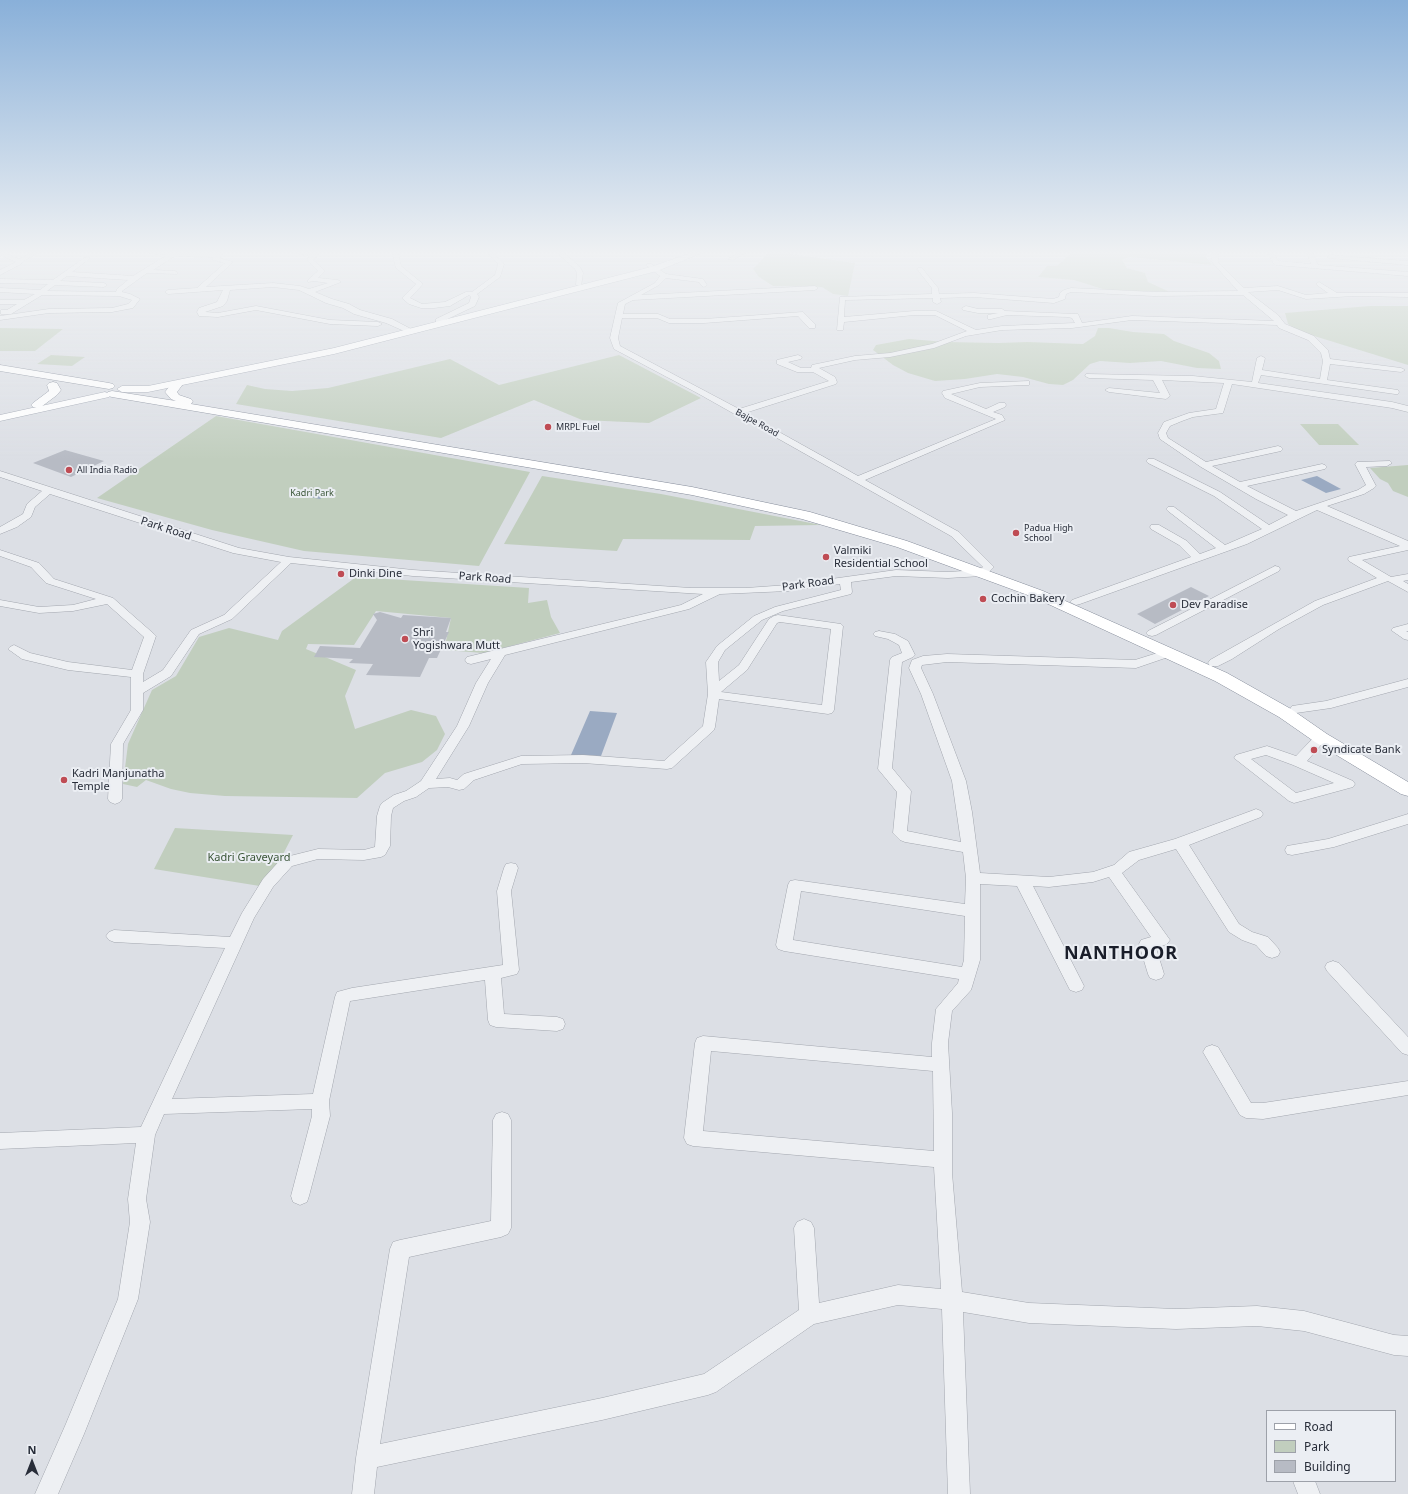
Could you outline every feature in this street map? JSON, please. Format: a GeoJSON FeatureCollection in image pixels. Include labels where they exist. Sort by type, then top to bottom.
{"type":"FeatureCollection","features":[{"type":"Feature","properties":{"kind":"highway"},"geometry":{"type":"LineString","coordinates":[[0,368],[110,391],[692,491],[805,515],[902,544],[985,570],[1170,652],[1221,677],[1285,713],[1321,738],[1408,790]]}},
{"type":"Feature","properties":{"kind":"highway"},"geometry":{"type":"LineString","coordinates":[[0,373],[53,385],[187,401],[694,485],[763,499],[874,527],[985,570],[1076,602],[1152,633],[1214,663],[1296,709],[1408,777]]}},
{"type":"Feature","properties":{"kind":"highway"},"geometry":{"type":"LineString","coordinates":[[177,384],[171,392],[175,398],[187,401]]}},
{"type":"Feature","properties":{"kind":"highway"},"geometry":{"type":"LineString","coordinates":[[37,405],[53,393],[55,390],[53,385]]}},
{"type":"Feature","properties":{"kind":"main road"},"geometry":{"type":"LineString","coordinates":[[0,414],[77,395],[193,379],[327,352],[444,321]]}},
{"type":"Feature","properties":{"kind":"main road"},"geometry":{"type":"LineString","coordinates":[[0,418],[110,391],[148,389],[177,384],[402,327],[444,321]]}},
{"type":"Feature","properties":{"kind":"street"},"geometry":{"type":"LineString","coordinates":[[323,321],[402,327]]}},
{"type":"Feature","properties":{"kind":"street"},"geometry":{"type":"LineString","coordinates":[[383,321],[402,327]]}},
{"type":"Feature","properties":{"kind":"street"},"geometry":{"type":"LineString","coordinates":[[435,323],[440,321]]}},
{"type":"Feature","properties":{"kind":"street","name":"Bajpe Road"},"geometry":{"type":"LineString","coordinates":[[618,321],[614,338],[617,347],[738,412],[955,534],[985,570]]}},
{"type":"Feature","properties":{"kind":"street"},"geometry":{"type":"LineString","coordinates":[[668,321],[701,321]]}},
{"type":"Feature","properties":{"kind":"street"},"geometry":{"type":"LineString","coordinates":[[807,321],[812,326]]}},
{"type":"Feature","properties":{"kind":"street"},"geometry":{"type":"LineString","coordinates":[[840,321],[840,324],[862,321]]}},
{"type":"Feature","properties":{"kind":"street"},"geometry":{"type":"LineString","coordinates":[[951,321],[974,332]]}},
{"type":"Feature","properties":{"kind":"street"},"geometry":{"type":"LineString","coordinates":[[1077,321],[1079,325]]}},
{"type":"Feature","properties":{"kind":"street"},"geometry":{"type":"LineString","coordinates":[[815,370],[815,367],[855,358],[890,355],[934,346],[964,334],[974,332],[1019,327],[1079,325],[1108,321]]}},
{"type":"Feature","properties":{"kind":"street"},"geometry":{"type":"LineString","coordinates":[[1218,321],[1280,323],[1282,326],[1290,330],[1311,338],[1325,352],[1327,361],[1324,382]]}},
{"type":"Feature","properties":{"kind":"street"},"geometry":{"type":"LineString","coordinates":[[738,412],[833,382],[832,379],[815,370],[800,370],[780,362],[798,357]]}},
{"type":"Feature","properties":{"kind":"street"},"geometry":{"type":"LineString","coordinates":[[1254,384],[1261,358]]}},
{"type":"Feature","properties":{"kind":"street"},"geometry":{"type":"LineString","coordinates":[[1327,361],[1400,379]]}},
{"type":"Feature","properties":{"kind":"street"},"geometry":{"type":"LineString","coordinates":[[1257,372],[1324,382],[1400,379]]}},
{"type":"Feature","properties":{"kind":"street"},"geometry":{"type":"LineString","coordinates":[[1089,376],[1156,377],[1229,381],[1392,405],[1408,409]]}},
{"type":"Feature","properties":{"kind":"street"},"geometry":{"type":"LineString","coordinates":[[1109,390],[1166,396],[1156,377]]}},
{"type":"Feature","properties":{"kind":"street"},"geometry":{"type":"LineString","coordinates":[[1392,405],[1400,379]]}},
{"type":"Feature","properties":{"kind":"street"},"geometry":{"type":"LineString","coordinates":[[1229,381],[1220,411],[1179,419],[1167,424],[1162,433],[1164,439],[1204,465],[1296,515]]}},
{"type":"Feature","properties":{"kind":"street"},"geometry":{"type":"LineString","coordinates":[[858,479],[1000,420],[948,396],[946,393],[980,385],[1026,383]]}},
{"type":"Feature","properties":{"kind":"street"},"geometry":{"type":"LineString","coordinates":[[985,412],[1002,405]]}},
{"type":"Feature","properties":{"kind":"street"},"geometry":{"type":"LineString","coordinates":[[1204,465],[1278,449]]}},
{"type":"Feature","properties":{"kind":"street"},"geometry":{"type":"LineString","coordinates":[[1151,461],[1218,494],[1269,529]]}},
{"type":"Feature","properties":{"kind":"street"},"geometry":{"type":"LineString","coordinates":[[1076,602],[1243,542],[1317,506],[1361,492],[1371,486],[1360,464],[1387,463]]}},
{"type":"Feature","properties":{"kind":"street"},"geometry":{"type":"LineString","coordinates":[[1239,485],[1322,467]]}},
{"type":"Feature","properties":{"kind":"street","name":"Park Road"},"geometry":{"type":"LineString","coordinates":[[0,474],[179,533],[230,548],[289,560],[413,573],[675,590],[746,591],[788,588],[844,579],[896,573],[948,575],[985,570]]}},
{"type":"Feature","properties":{"kind":"street"},"geometry":{"type":"LineString","coordinates":[[0,531],[27,516],[30,506],[49,490]]}},
{"type":"Feature","properties":{"kind":"street"},"geometry":{"type":"LineString","coordinates":[[1317,506],[1408,546]]}},
{"type":"Feature","properties":{"kind":"street"},"geometry":{"type":"LineString","coordinates":[[1171,509],[1224,549]]}},
{"type":"Feature","properties":{"kind":"street"},"geometry":{"type":"LineString","coordinates":[[1155,527],[1183,543],[1198,558]]}},
{"type":"Feature","properties":{"kind":"street"},"geometry":{"type":"LineString","coordinates":[[1214,663],[1228,656],[1275,626],[1318,603],[1386,578],[1353,559],[1408,546]]}},
{"type":"Feature","properties":{"kind":"street"},"geometry":{"type":"LineString","coordinates":[[0,553],[35,565],[50,581],[109,600],[150,636],[137,674],[137,710],[117,744],[115,799]]}},
{"type":"Feature","properties":{"kind":"street"},"geometry":{"type":"LineString","coordinates":[[137,691],[167,673],[195,632],[228,617],[289,560]]}},
{"type":"Feature","properties":{"kind":"street"},"geometry":{"type":"LineString","coordinates":[[1152,633],[1275,569]]}},
{"type":"Feature","properties":{"kind":"street"},"geometry":{"type":"LineString","coordinates":[[1408,577],[1393,580],[1408,589]]}},
{"type":"Feature","properties":{"kind":"street"},"geometry":{"type":"LineString","coordinates":[[426,784],[450,782],[459,786],[470,777],[521,760],[583,760],[668,764],[708,727],[714,693],[712,662],[721,648],[758,618],[779,609],[847,592],[844,579]]}},
{"type":"Feature","properties":{"kind":"street"},"geometry":{"type":"LineString","coordinates":[[471,660],[685,607],[719,591]]}},
{"type":"Feature","properties":{"kind":"street"},"geometry":{"type":"LineString","coordinates":[[0,603],[39,610],[73,608],[109,600]]}},
{"type":"Feature","properties":{"kind":"street"},"geometry":{"type":"LineString","coordinates":[[778,618],[837,626],[828,710],[732,698],[714,693],[743,667],[773,620],[778,618]]}},
{"type":"Feature","properties":{"kind":"street"},"geometry":{"type":"LineString","coordinates":[[1408,627],[1397,630],[1408,637]]}},
{"type":"Feature","properties":{"kind":"street"},"geometry":{"type":"LineString","coordinates":[[879,634],[891,636],[904,643],[909,654],[896,660],[884,770],[904,791],[900,833],[905,837],[969,848]]}},
{"type":"Feature","properties":{"kind":"street"},"geometry":{"type":"LineString","coordinates":[[14,649],[26,656],[68,666],[137,674]]}},
{"type":"Feature","properties":{"kind":"street"},"geometry":{"type":"LineString","coordinates":[[46,1494],[73,1434],[128,1299],[140,1222],[137,1200],[146,1135],[234,943],[256,900],[268,883],[287,862],[318,854],[364,855],[380,851],[383,846],[384,816],[387,806],[399,798],[421,789],[426,784],[464,726],[482,683],[501,652]]}},
{"type":"Feature","properties":{"kind":"street"},"geometry":{"type":"LineString","coordinates":[[959,1494],[952,1300],[943,1160],[943,1113],[940,1043],[944,1009],[965,986],[972,960],[972,878],[965,812],[959,781],[927,694],[915,668],[916,663],[923,660],[947,658],[1136,664],[1170,652]]}},
{"type":"Feature","properties":{"kind":"street"},"geometry":{"type":"LineString","coordinates":[[1296,709],[1327,705],[1408,683]]}},
{"type":"Feature","properties":{"kind":"street"},"geometry":{"type":"LineString","coordinates":[[1298,762],[1321,738]]}},
{"type":"Feature","properties":{"kind":"street"},"geometry":{"type":"LineString","coordinates":[[1267,750],[1298,762],[1348,784],[1294,798],[1241,758],[1267,750]]}},
{"type":"Feature","properties":{"kind":"street"},"geometry":{"type":"LineString","coordinates":[[972,878],[1049,882],[1093,877],[1119,869],[1134,856],[1180,843],[1256,814]]}},
{"type":"Feature","properties":{"kind":"street"},"geometry":{"type":"LineString","coordinates":[[1292,850],[1329,844],[1408,819]]}},
{"type":"Feature","properties":{"kind":"street"},"geometry":{"type":"LineString","coordinates":[[1180,843],[1234,928],[1247,936],[1262,941],[1272,952]]}},
{"type":"Feature","properties":{"kind":"street"},"geometry":{"type":"LineString","coordinates":[[300,1196],[320,1116],[320,1102],[343,997],[352,994],[493,974],[510,970],[504,891],[511,868]]}},
{"type":"Feature","properties":{"kind":"street"},"geometry":{"type":"LineString","coordinates":[[1112,871],[1162,940],[1147,944],[1156,974]]}},
{"type":"Feature","properties":{"kind":"street"},"geometry":{"type":"LineString","coordinates":[[1022,880],[1076,986]]}},
{"type":"Feature","properties":{"kind":"street"},"geometry":{"type":"LineString","coordinates":[[968,974],[784,944],[795,885],[972,911]]}},
{"type":"Feature","properties":{"kind":"street"},"geometry":{"type":"LineString","coordinates":[[114,936],[234,943]]}},
{"type":"Feature","properties":{"kind":"street"},"geometry":{"type":"LineString","coordinates":[[1333,967],[1408,1048]]}},
{"type":"Feature","properties":{"kind":"street"},"geometry":{"type":"LineString","coordinates":[[493,974],[496,1020],[557,1024]]}},
{"type":"Feature","properties":{"kind":"street"},"geometry":{"type":"LineString","coordinates":[[940,1065],[703,1043],[693,1138],[943,1160]]}},
{"type":"Feature","properties":{"kind":"street"},"geometry":{"type":"LineString","coordinates":[[1212,1052],[1246,1110],[1263,1111],[1408,1088]]}},
{"type":"Feature","properties":{"kind":"street"},"geometry":{"type":"LineString","coordinates":[[158,1107],[320,1102]]}},
{"type":"Feature","properties":{"kind":"street"},"geometry":{"type":"LineString","coordinates":[[363,1494],[367,1458],[400,1249],[501,1228],[502,1120]]}},
{"type":"Feature","properties":{"kind":"street"},"geometry":{"type":"LineString","coordinates":[[0,1141],[146,1135]]}},
{"type":"Feature","properties":{"kind":"street"},"geometry":{"type":"LineString","coordinates":[[804,1228],[810,1315]]}},
{"type":"Feature","properties":{"kind":"street"},"geometry":{"type":"LineString","coordinates":[[367,1458],[602,1409],[708,1384],[810,1315],[898,1295],[952,1300],[1029,1313],[1176,1319],[1257,1316],[1304,1321],[1394,1345],[1408,1346]]}},
{"type":"Feature","properties":{"kind":"street"},"geometry":{"type":"LineString","coordinates":[[1304,1482],[1308,1494]]}},
{"type":"Feature","properties":{"kind":"green space"},"geometry":{"type":"Polygon","coordinates":[[[1287,321],[1408,321],[1408,365],[1298,331],[1288,324],[1287,321]]]}},
{"type":"Feature","properties":{"kind":"green space"},"geometry":{"type":"Polygon","coordinates":[[[0,328],[63,329],[35,351],[0,351],[0,328]]]}},
{"type":"Feature","properties":{"kind":"green space"},"geometry":{"type":"Polygon","coordinates":[[[1098,328],[1164,334],[1174,341],[1209,353],[1219,361],[1221,369],[1197,368],[1161,361],[1130,363],[1100,361],[1090,364],[1073,380],[1063,385],[1049,384],[1023,377],[997,374],[965,379],[935,381],[908,373],[893,365],[873,350],[876,345],[909,339],[946,342],[1083,344],[1095,336],[1098,328]]]}},
{"type":"Feature","properties":{"kind":"green space"},"geometry":{"type":"Polygon","coordinates":[[[51,355],[85,357],[72,366],[37,364],[51,355]]]}},
{"type":"Feature","properties":{"kind":"green space"},"geometry":{"type":"Polygon","coordinates":[[[619,355],[701,398],[649,423],[582,420],[534,400],[441,438],[236,404],[247,385],[265,389],[292,391],[328,388],[450,359],[499,385],[619,355]]]}},
{"type":"Feature","properties":{"kind":"green space","name":"Kadri Park"},"geometry":{"type":"Polygon","coordinates":[[[216,416],[530,472],[479,566],[304,551],[212,530],[97,498],[216,416]]]}},
{"type":"Feature","properties":{"kind":"green space"},"geometry":{"type":"Polygon","coordinates":[[[1300,424],[1338,424],[1359,445],[1319,445],[1300,424]]]}},
{"type":"Feature","properties":{"kind":"green space"},"geometry":{"type":"Polygon","coordinates":[[[1408,465],[1408,497],[1393,491],[1388,483],[1380,479],[1370,468],[1408,465]]]}},
{"type":"Feature","properties":{"kind":"green space"},"geometry":{"type":"Polygon","coordinates":[[[542,476],[661,494],[821,525],[755,526],[750,540],[623,539],[617,551],[504,544],[542,476]]]}},
{"type":"Feature","properties":{"kind":"green space"},"geometry":{"type":"Polygon","coordinates":[[[356,577],[529,588],[528,603],[547,600],[551,617],[560,633],[484,653],[444,650],[451,618],[376,611],[354,645],[308,644],[306,649],[356,670],[345,696],[355,729],[411,710],[436,716],[445,734],[437,750],[422,762],[385,773],[357,798],[225,796],[190,793],[171,789],[146,780],[137,787],[123,784],[128,744],[152,690],[176,676],[199,637],[229,628],[278,640],[282,631],[356,577]]]}},
{"type":"Feature","properties":{"kind":"green space","name":"Kadri Graveyard"},"geometry":{"type":"Polygon","coordinates":[[[175,828],[293,835],[266,887],[154,869],[175,828]]]}},
{"type":"Feature","properties":{"kind":"water"},"geometry":{"type":"Polygon","coordinates":[[[1317,476],[1341,489],[1326,493],[1301,480],[1317,476]]]}},
{"type":"Feature","properties":{"kind":"water"},"geometry":{"type":"Polygon","coordinates":[[[315,489],[329,492],[320,499],[304,496],[315,489]]]}},
{"type":"Feature","properties":{"kind":"water"},"geometry":{"type":"Polygon","coordinates":[[[590,711],[617,713],[601,756],[571,755],[590,711]]]}},
{"type":"Feature","properties":{"kind":"building","name":"All India Radio"},"geometry":{"type":"Polygon","coordinates":[[[65,450],[104,461],[71,477],[33,463],[65,450]]]}},
{"type":"Feature","properties":{"kind":"building","name":"Dev Paradise"},"geometry":{"type":"Polygon","coordinates":[[[1191,587],[1209,596],[1155,624],[1137,614],[1191,587]]]}},
{"type":"Feature","properties":{"kind":"building","name":"Shri Yogishwara Mutt"},"geometry":{"type":"Polygon","coordinates":[[[380,612],[401,618],[403,615],[451,618],[446,632],[449,632],[437,658],[429,658],[420,677],[366,675],[373,664],[349,663],[353,659],[314,657],[320,646],[360,648],[377,620],[373,614],[380,612]]]}},
{"type":"Feature","properties":{"kind":"place","name":"MRPL Fuel"},"geometry":{"type":"Point","coordinates":[548,427]}},
{"type":"Feature","properties":{"kind":"place","name":"All India Radio"},"geometry":{"type":"Point","coordinates":[69,470]}},
{"type":"Feature","properties":{"kind":"place","name":"Padua High School"},"geometry":{"type":"Point","coordinates":[1016,533]}},
{"type":"Feature","properties":{"kind":"place","name":"Valmiki Residential School"},"geometry":{"type":"Point","coordinates":[826,557]}},
{"type":"Feature","properties":{"kind":"place","name":"Dinki Dine"},"geometry":{"type":"Point","coordinates":[341,574]}},
{"type":"Feature","properties":{"kind":"place","name":"Cochin Bakery"},"geometry":{"type":"Point","coordinates":[983,599]}},
{"type":"Feature","properties":{"kind":"place","name":"Dev Paradise"},"geometry":{"type":"Point","coordinates":[1173,605]}},
{"type":"Feature","properties":{"kind":"place","name":"Shri Yogishwara Mutt"},"geometry":{"type":"Point","coordinates":[405,639]}},
{"type":"Feature","properties":{"kind":"place","name":"Syndicate Bank"},"geometry":{"type":"Point","coordinates":[1314,750]}},
{"type":"Feature","properties":{"kind":"place","name":"Kadri Manjunatha Temple"},"geometry":{"type":"Point","coordinates":[64,780]}},
{"type":"Feature","properties":{"kind":"district","name":"NANTHOOR"},"geometry":{"type":"Point","coordinates":[1121,954]}}]}
